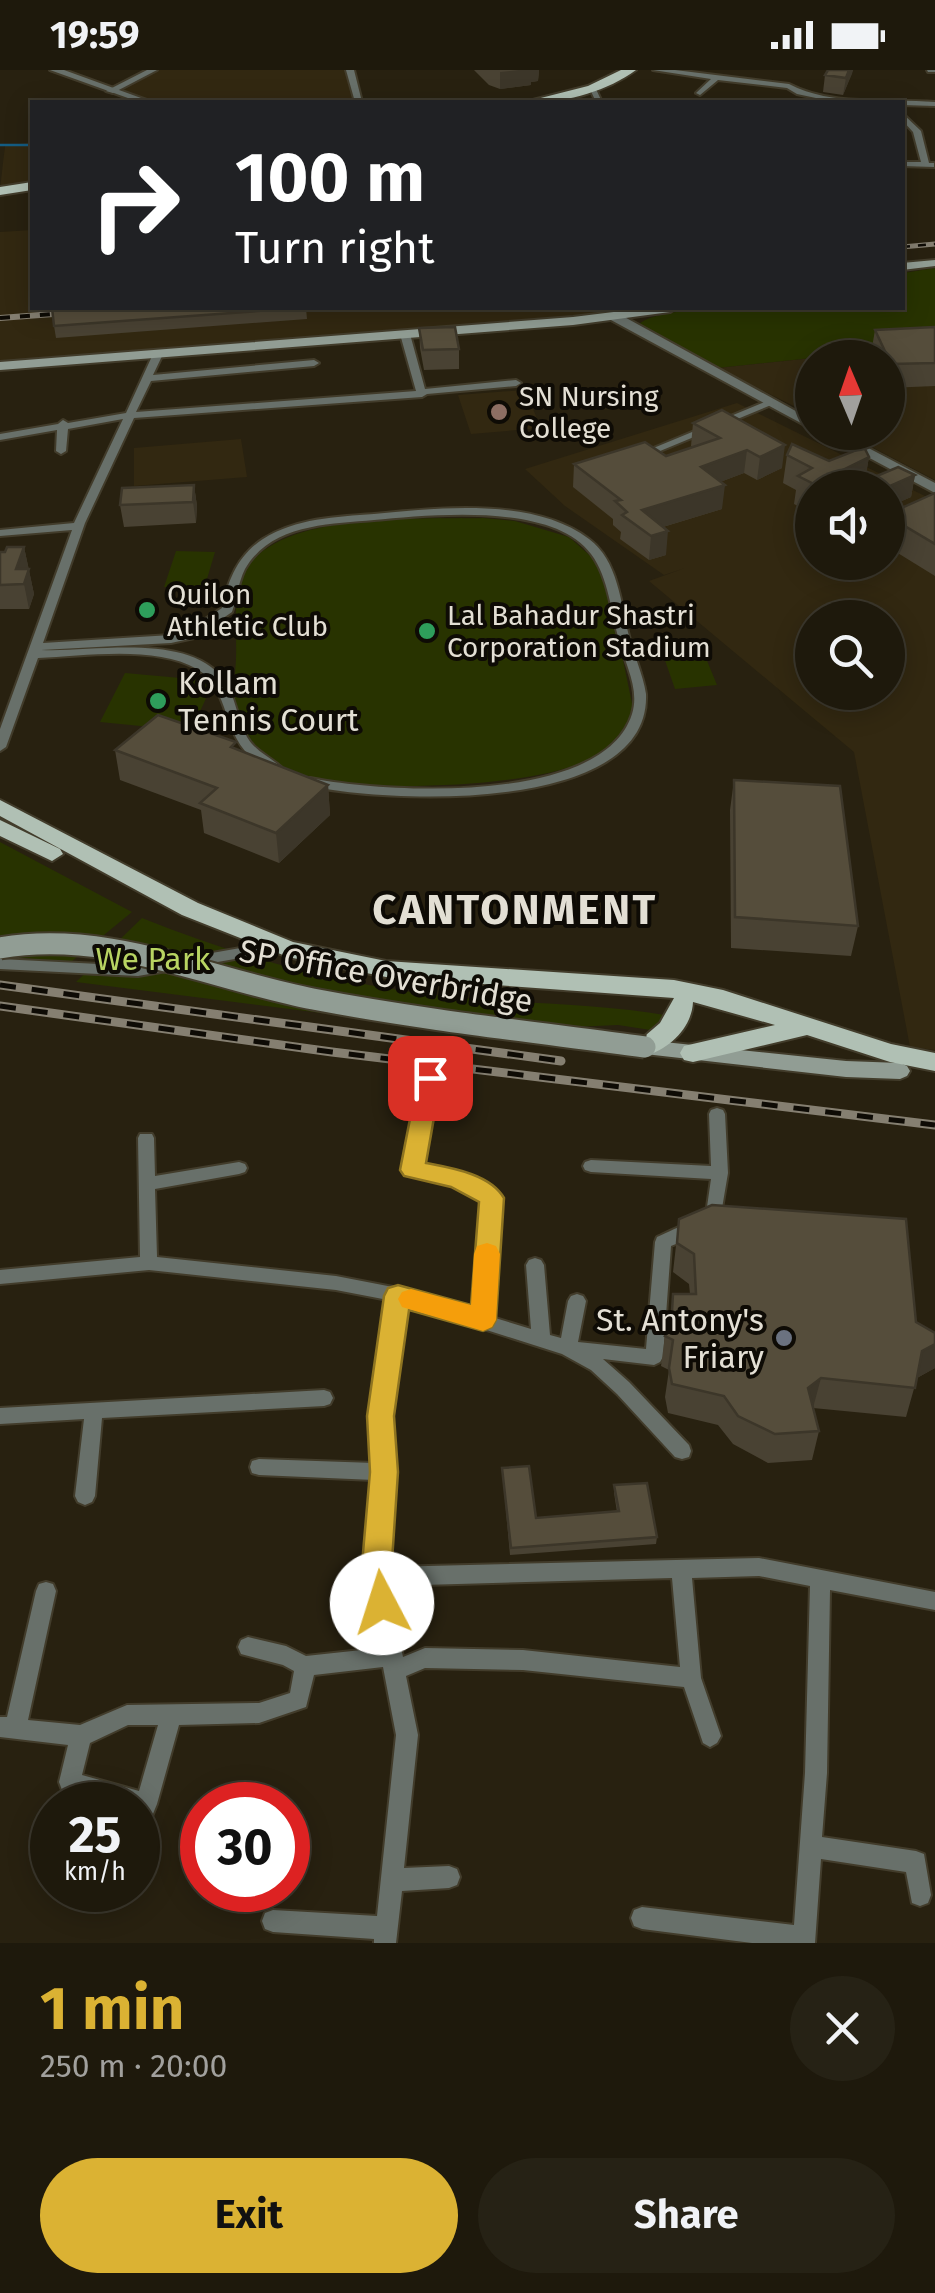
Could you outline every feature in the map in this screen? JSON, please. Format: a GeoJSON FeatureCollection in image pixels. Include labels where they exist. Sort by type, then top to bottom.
{"type":"FeatureCollection","features":[{"type":"Feature","properties":{"kind":"main road"},"geometry":{"type":"LineString","coordinates":[[541,100],[592,90],[630,70]]}},
{"type":"Feature","properties":{"kind":"main road"},"geometry":{"type":"LineString","coordinates":[[0,192],[30,186]]}},
{"type":"Feature","properties":{"kind":"main road"},"geometry":{"type":"LineString","coordinates":[[905,267],[935,263]]}},
{"type":"Feature","properties":{"kind":"main road"},"geometry":{"type":"LineString","coordinates":[[0,366],[615,317],[658,310]]}},
{"type":"Feature","properties":{"kind":"main road"},"geometry":{"type":"LineString","coordinates":[[0,807],[190,908],[288,949],[386,969],[674,990],[723,999],[890,1053],[935,1062]]}},
{"type":"Feature","properties":{"kind":"main road"},"geometry":{"type":"LineString","coordinates":[[0,827],[201,930],[258,950],[386,981],[682,1004],[935,1078]]}},
{"type":"Feature","properties":{"kind":"main road","name":"SP Office Overbridge"},"geometry":{"type":"LineString","coordinates":[[0,948],[60,942],[98,946],[268,990],[404,1014],[693,1053],[846,1069],[900,1070]]}},
{"type":"Feature","properties":{"kind":"main road"},"geometry":{"type":"LineString","coordinates":[[645,1046],[666,1035],[677,1022],[682,1004]]}},
{"type":"Feature","properties":{"kind":"main road"},"geometry":{"type":"LineString","coordinates":[[693,1053],[808,1027]]}},
{"type":"Feature","properties":{"kind":"street"},"geometry":{"type":"LineString","coordinates":[[55,70],[140,100]]}},
{"type":"Feature","properties":{"kind":"street"},"geometry":{"type":"LineString","coordinates":[[110,91],[153,70]]}},
{"type":"Feature","properties":{"kind":"street"},"geometry":{"type":"LineString","coordinates":[[350,70],[358,100]]}},
{"type":"Feature","properties":{"kind":"street"},"geometry":{"type":"LineString","coordinates":[[658,70],[790,86],[796,98],[852,100]]}},
{"type":"Feature","properties":{"kind":"street"},"geometry":{"type":"LineString","coordinates":[[676,90],[685,73]]}},
{"type":"Feature","properties":{"kind":"street"},"geometry":{"type":"LineString","coordinates":[[700,93],[717,77]]}},
{"type":"Feature","properties":{"kind":"street"},"geometry":{"type":"LineString","coordinates":[[592,90],[598,100]]}},
{"type":"Feature","properties":{"kind":"street"},"geometry":{"type":"LineString","coordinates":[[905,101],[934,102]]}},
{"type":"Feature","properties":{"kind":"street"},"geometry":{"type":"LineString","coordinates":[[905,119],[917,131],[930,165],[905,164]]}},
{"type":"Feature","properties":{"kind":"street"},"geometry":{"type":"LineString","coordinates":[[917,131],[935,132]]}},
{"type":"Feature","properties":{"kind":"street"},"geometry":{"type":"LineString","coordinates":[[905,143],[920,143]]}},
{"type":"Feature","properties":{"kind":"street"},"geometry":{"type":"LineString","coordinates":[[615,317],[795,415]]}},
{"type":"Feature","properties":{"kind":"street"},"geometry":{"type":"LineString","coordinates":[[405,334],[421,392]]}},
{"type":"Feature","properties":{"kind":"street"},"geometry":{"type":"LineString","coordinates":[[0,747],[79,526],[158,354]]}},
{"type":"Feature","properties":{"kind":"street"},"geometry":{"type":"LineString","coordinates":[[148,378],[314,363]]}},
{"type":"Feature","properties":{"kind":"street"},"geometry":{"type":"LineString","coordinates":[[0,437],[63,423],[130,415],[516,382]]}},
{"type":"Feature","properties":{"kind":"street"},"geometry":{"type":"LineString","coordinates":[[644,454],[771,403]]}},
{"type":"Feature","properties":{"kind":"street"},"geometry":{"type":"LineString","coordinates":[[61,451],[63,423]]}},
{"type":"Feature","properties":{"kind":"street"},"geometry":{"type":"LineString","coordinates":[[861,450],[935,490]]}},
{"type":"Feature","properties":{"kind":"street"},"geometry":{"type":"LineString","coordinates":[[462,512],[511,515],[546,523],[586,542],[604,568],[637,679],[640,710],[626,737],[573,774],[540,782],[446,792],[336,788],[289,774],[245,744],[233,725],[218,681],[193,663],[152,652],[33,651],[190,635],[228,610],[235,570],[253,550],[290,528],[332,520],[462,512]]}},
{"type":"Feature","properties":{"kind":"street"},"geometry":{"type":"LineString","coordinates":[[0,533],[79,526]]}},
{"type":"Feature","properties":{"kind":"street"},"geometry":{"type":"LineString","coordinates":[[0,964],[138,971],[258,950]]}},
{"type":"Feature","properties":{"kind":"street"},"geometry":{"type":"LineString","coordinates":[[430,1078],[412,1170],[457,1178],[492,1198],[483,1320]]}},
{"type":"Feature","properties":{"kind":"street"},"geometry":{"type":"LineString","coordinates":[[568,1348],[654,1357],[663,1242],[715,1220],[720,1173],[717,1114]]}},
{"type":"Feature","properties":{"kind":"street"},"geometry":{"type":"LineString","coordinates":[[146,1138],[149,1264]]}},
{"type":"Feature","properties":{"kind":"street"},"geometry":{"type":"LineString","coordinates":[[592,1166],[720,1173]]}},
{"type":"Feature","properties":{"kind":"street"},"geometry":{"type":"LineString","coordinates":[[148,1184],[239,1168]]}},
{"type":"Feature","properties":{"kind":"street"},"geometry":{"type":"LineString","coordinates":[[0,1277],[149,1264],[336,1283],[398,1296],[568,1348],[597,1365],[624,1388],[682,1451]]}},
{"type":"Feature","properties":{"kind":"street"},"geometry":{"type":"LineString","coordinates":[[535,1265],[541,1339]]}},
{"type":"Feature","properties":{"kind":"street"},"geometry":{"type":"LineString","coordinates":[[273,1921],[386,1936],[408,1736],[376,1576],[384,1472],[380,1416],[398,1296]]}},
{"type":"Feature","properties":{"kind":"street"},"geometry":{"type":"LineString","coordinates":[[568,1348],[577,1301]]}},
{"type":"Feature","properties":{"kind":"street"},"geometry":{"type":"LineString","coordinates":[[0,1416],[324,1398]]}},
{"type":"Feature","properties":{"kind":"street"},"geometry":{"type":"LineString","coordinates":[[85,1496],[94,1411]]}},
{"type":"Feature","properties":{"kind":"street"},"geometry":{"type":"LineString","coordinates":[[259,1468],[384,1472]]}},
{"type":"Feature","properties":{"kind":"street"},"geometry":{"type":"LineString","coordinates":[[376,1576],[760,1567],[935,1600]]}},
{"type":"Feature","properties":{"kind":"street"},"geometry":{"type":"LineString","coordinates":[[681,1568],[691,1678],[710,1736]]}},
{"type":"Feature","properties":{"kind":"street"},"geometry":{"type":"LineString","coordinates":[[642,1918],[803,1940],[820,1577]]}},
{"type":"Feature","properties":{"kind":"street"},"geometry":{"type":"LineString","coordinates":[[46,1591],[7,1728],[81,1736],[127,1715],[259,1713],[299,1700],[305,1666]]}},
{"type":"Feature","properties":{"kind":"street"},"geometry":{"type":"LineString","coordinates":[[248,1647],[286,1656],[305,1666],[425,1658],[523,1660],[691,1678]]}},
{"type":"Feature","properties":{"kind":"street"},"geometry":{"type":"LineString","coordinates":[[151,1782],[170,1716]]}},
{"type":"Feature","properties":{"kind":"street"},"geometry":{"type":"LineString","coordinates":[[70,1782],[81,1736]]}},
{"type":"Feature","properties":{"kind":"street"},"geometry":{"type":"LineString","coordinates":[[810,1846],[916,1862],[920,1895]]}},
{"type":"Feature","properties":{"kind":"street"},"geometry":{"type":"LineString","coordinates":[[392,1880],[449,1877]]}},
{"type":"Feature","properties":{"kind":"shaded area"},"geometry":{"type":"Polygon","coordinates":[[[158,70],[347,70],[354,100],[150,100],[118,90],[158,70]]]}},
{"type":"Feature","properties":{"kind":"shaded area"},"geometry":{"type":"Polygon","coordinates":[[[30,142],[30,183],[0,189],[5,146],[30,142]]]}},
{"type":"Feature","properties":{"kind":"shaded area"},"geometry":{"type":"Polygon","coordinates":[[[30,230],[30,310],[619,310],[495,325],[0,361],[0,232],[30,230]]]}},
{"type":"Feature","properties":{"kind":"shaded area"},"geometry":{"type":"Polygon","coordinates":[[[935,345],[935,480],[878,450],[905,450],[905,348],[935,345]]]}},
{"type":"Feature","properties":{"kind":"shaded area"},"geometry":{"type":"Polygon","coordinates":[[[795,360],[795,407],[717,368],[795,360]]]}},
{"type":"Feature","properties":{"kind":"shaded area","name":"SN Nursing College"},"geometry":{"type":"Polygon","coordinates":[[[525,390],[541,428],[471,434],[458,395],[525,390]]]}},
{"type":"Feature","properties":{"kind":"shaded area"},"geometry":{"type":"Polygon","coordinates":[[[737,403],[795,432],[795,450],[832,450],[872,470],[795,470],[795,580],[905,580],[905,486],[935,501],[935,1050],[910,1047],[854,752],[804,710],[905,710],[905,600],[795,600],[795,703],[649,581],[685,568],[664,575],[565,506],[525,469],[737,403]]]}},
{"type":"Feature","properties":{"kind":"shaded area"},"geometry":{"type":"Polygon","coordinates":[[[241,439],[247,477],[134,486],[134,448],[241,439]]]}},
{"type":"Feature","properties":{"kind":"green space"},"geometry":{"type":"Polygon","coordinates":[[[935,268],[935,345],[905,348],[905,340],[795,340],[795,360],[717,368],[638,326],[652,317],[693,310],[905,310],[905,273],[935,268]]]}},
{"type":"Feature","properties":{"kind":"green space","name":"Lal Bahadur Shastri Corporation Stadium"},"geometry":{"type":"Polygon","coordinates":[[[483,518],[515,521],[569,537],[604,568],[634,713],[612,743],[594,757],[536,775],[413,786],[311,779],[275,764],[248,742],[236,708],[236,611],[240,583],[254,559],[279,541],[347,523],[483,518]]]}},
{"type":"Feature","properties":{"kind":"green space"},"geometry":{"type":"Polygon","coordinates":[[[176,551],[215,552],[204,589],[164,587],[176,551]]]}},
{"type":"Feature","properties":{"kind":"green space"},"geometry":{"type":"Polygon","coordinates":[[[701,646],[717,685],[675,689],[661,649],[701,646]]]}},
{"type":"Feature","properties":{"kind":"green space","name":"Kollam Tennis Court"},"geometry":{"type":"Polygon","coordinates":[[[125,673],[214,681],[191,731],[100,722],[125,673]]]}},
{"type":"Feature","properties":{"kind":"green space"},"geometry":{"type":"Polygon","coordinates":[[[0,842],[132,912],[71,962],[0,956],[0,842]]]}},
{"type":"Feature","properties":{"kind":"green space","name":"We Park"},"geometry":{"type":"Polygon","coordinates":[[[142,918],[255,958],[372,986],[451,997],[671,1016],[657,1031],[618,1025],[551,1028],[543,1041],[76,982],[142,918]]]}},
{"type":"Feature","properties":{"kind":"building"},"geometry":{"type":"Polygon","coordinates":[[[828,70],[849,70],[846,78],[825,75],[828,70]]]}},
{"type":"Feature","properties":{"kind":"building"},"geometry":{"type":"Polygon","coordinates":[[[52,310],[272,310],[54,326],[52,310]]]}},
{"type":"Feature","properties":{"kind":"building"},"geometry":{"type":"Polygon","coordinates":[[[455,327],[459,349],[423,350],[419,328],[455,327]]]}},
{"type":"Feature","properties":{"kind":"building"},"geometry":{"type":"Polygon","coordinates":[[[935,327],[935,363],[905,364],[905,340],[880,340],[875,330],[935,327]]]}},
{"type":"Feature","properties":{"kind":"building"},"geometry":{"type":"Polygon","coordinates":[[[722,410],[785,445],[760,457],[747,450],[701,467],[725,485],[642,510],[668,531],[651,536],[622,515],[627,512],[615,501],[621,500],[574,464],[645,442],[666,456],[720,438],[693,423],[722,410]]]}},
{"type":"Feature","properties":{"kind":"building"},"geometry":{"type":"Polygon","coordinates":[[[792,444],[795,450],[805,450],[829,461],[856,450],[866,450],[869,457],[843,470],[808,470],[812,468],[787,455],[792,444]]]}},
{"type":"Feature","properties":{"kind":"building"},"geometry":{"type":"Polygon","coordinates":[[[194,485],[193,502],[120,505],[122,488],[194,485]]]}},
{"type":"Feature","properties":{"kind":"building"},"geometry":{"type":"Polygon","coordinates":[[[935,493],[935,544],[905,526],[905,506],[935,493]]]}},
{"type":"Feature","properties":{"kind":"building"},"geometry":{"type":"Polygon","coordinates":[[[7,547],[24,547],[16,569],[29,569],[24,584],[0,585],[0,552],[7,547]]]}},
{"type":"Feature","properties":{"kind":"building"},"geometry":{"type":"Polygon","coordinates":[[[158,715],[236,742],[231,747],[328,785],[276,833],[200,803],[217,788],[115,750],[158,715]]]}},
{"type":"Feature","properties":{"kind":"building"},"geometry":{"type":"Polygon","coordinates":[[[734,780],[840,786],[858,926],[735,917],[734,780]]]}},
{"type":"Feature","properties":{"kind":"building","name":"St. Antony's Friary"},"geometry":{"type":"Polygon","coordinates":[[[712,1205],[906,1219],[916,1322],[935,1333],[935,1344],[922,1351],[915,1388],[821,1378],[808,1388],[819,1431],[775,1434],[738,1416],[724,1396],[672,1384],[669,1368],[673,1340],[665,1336],[671,1328],[673,1294],[696,1294],[694,1254],[677,1243],[679,1219],[712,1205]]]}},
{"type":"Feature","properties":{"kind":"building"},"geometry":{"type":"Polygon","coordinates":[[[529,1466],[536,1518],[619,1511],[614,1485],[647,1483],[657,1537],[511,1548],[502,1468],[529,1466]]]}},
{"type":"Feature","properties":{"kind":"waterway"},"geometry":{"type":"LineString","coordinates":[[0,145],[30,145]]}},
{"type":"Feature","properties":{"kind":"railway"},"geometry":{"type":"LineString","coordinates":[[905,247],[935,244]]}},
{"type":"Feature","properties":{"kind":"railway"},"geometry":{"type":"LineString","coordinates":[[0,318],[80,312]]}},
{"type":"Feature","properties":{"kind":"railway"},"geometry":{"type":"LineString","coordinates":[[0,985],[561,1061]]}},
{"type":"Feature","properties":{"kind":"railway"},"geometry":{"type":"LineString","coordinates":[[0,1006],[332,1052],[935,1125]]}},
{"type":"Feature","properties":{"kind":"slow traffic"},"geometry":{"type":"LineString","coordinates":[[411,1299],[483,1320],[487,1254]]}},
{"type":"Feature","properties":{"kind":"place","name":"SN Nursing College"},"geometry":{"type":"Point","coordinates":[499,412]}},
{"type":"Feature","properties":{"kind":"place","name":"Quilon Athletic Club"},"geometry":{"type":"Point","coordinates":[147,610]}},
{"type":"Feature","properties":{"kind":"place","name":"Lal Bahadur Shastri Corporation Stadium"},"geometry":{"type":"Point","coordinates":[427,631]}},
{"type":"Feature","properties":{"kind":"place","name":"Kollam Tennis Court"},"geometry":{"type":"Point","coordinates":[158,701]}},
{"type":"Feature","properties":{"kind":"place","name":"St. Antony's Friary"},"geometry":{"type":"Point","coordinates":[784,1338]}},
{"type":"Feature","properties":{"kind":"district","name":"CANTONMENT"},"geometry":{"type":"Point","coordinates":[515,909]}},
{"type":"Feature","properties":{"kind":"route"},"geometry":{"type":"LineString","coordinates":[[382,1603],[376,1576],[384,1472],[380,1416],[398,1296],[483,1320],[492,1198],[457,1178],[412,1170],[430,1078]]}}]}
